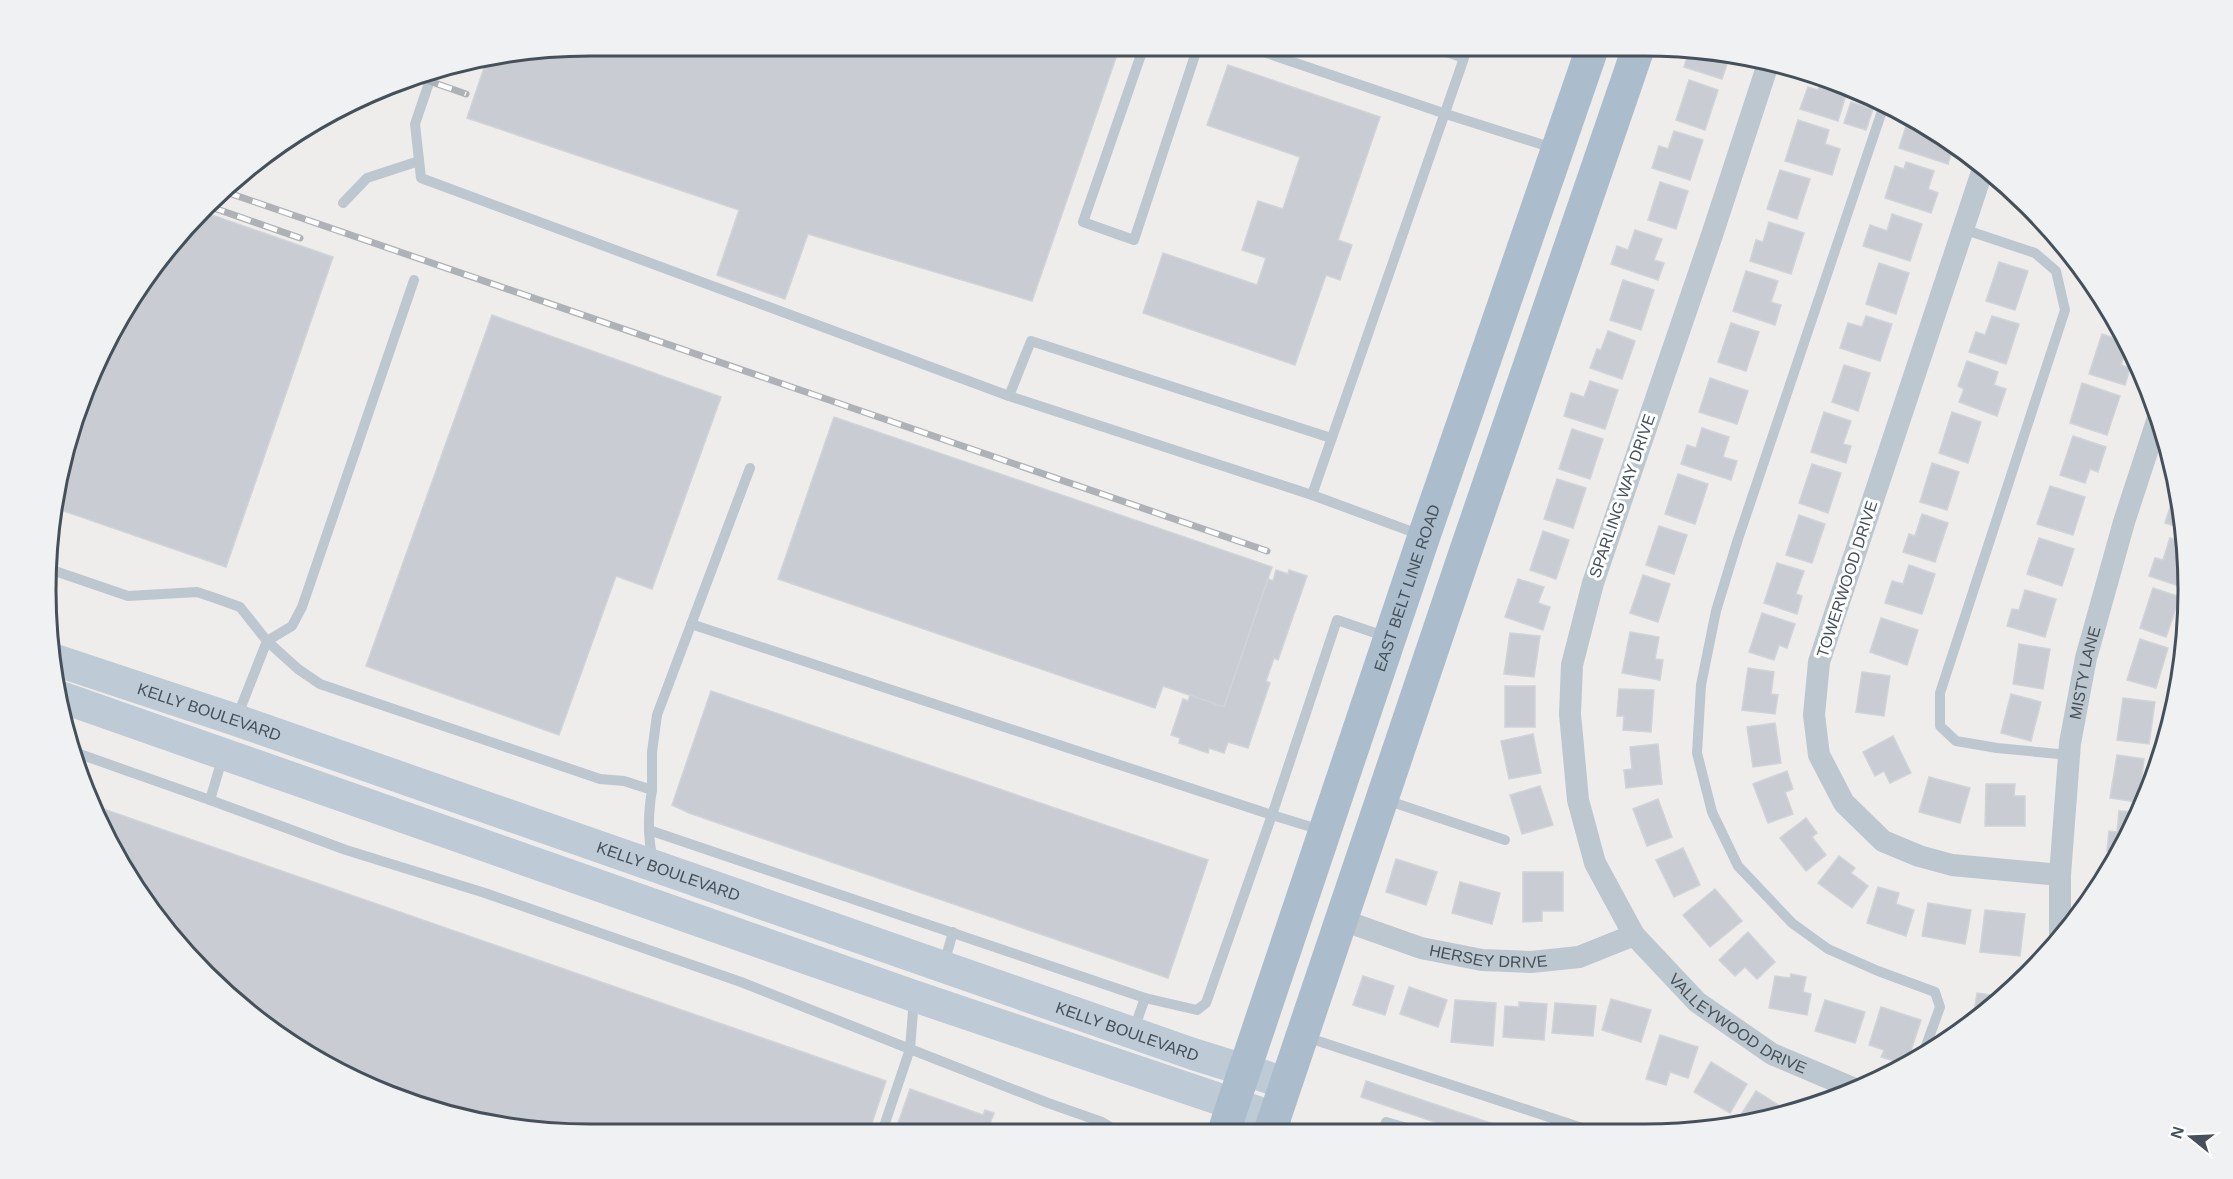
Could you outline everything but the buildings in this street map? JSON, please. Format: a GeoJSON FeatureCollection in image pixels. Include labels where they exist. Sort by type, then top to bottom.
{"type":"FeatureCollection","features":[{"type":"Feature","properties":{"kind":"main road","name":"EAST BELT LINE ROAD"},"geometry":{"type":"LineString","coordinates":[[1228,1118],[1424,536],[1590,56]]}},
{"type":"Feature","properties":{"kind":"main road"},"geometry":{"type":"LineString","coordinates":[[1272,1124],[1466,550],[1637,56]]}},
{"type":"Feature","properties":{"kind":"main road"},"geometry":{"type":"LineString","coordinates":[[1424,536],[1466,550]]}},
{"type":"Feature","properties":{"kind":"street","name":"SPARLING WAY DRIVE"},"geometry":{"type":"LineString","coordinates":[[1634,935],[1595,863],[1578,800],[1570,714],[1572,665],[1593,583],[1766,70]]}},
{"type":"Feature","properties":{"kind":"street","name":"TOWERWOOD DRIVE"},"geometry":{"type":"LineString","coordinates":[[1981,176],[1819,662],[1814,715],[1819,755],[1844,803],[1883,841],[1919,856],[1952,865],[2060,875]]}},
{"type":"Feature","properties":{"kind":"street","name":"MISTY LANE"},"geometry":{"type":"LineString","coordinates":[[2060,924],[2060,875],[2069,755],[2086,658],[2124,522],[2153,433]]}},
{"type":"Feature","properties":{"kind":"street","name":"KELLY BOULEVARD"},"geometry":{"type":"LineString","coordinates":[[60,662],[236,720],[1193,1054],[1286,1083]]}},
{"type":"Feature","properties":{"kind":"street"},"geometry":{"type":"LineString","coordinates":[[67,699],[914,996],[1228,1118],[1272,1124]]}},
{"type":"Feature","properties":{"kind":"street"},"geometry":{"type":"LineString","coordinates":[[224,753],[236,720]]}},
{"type":"Feature","properties":{"kind":"street"},"geometry":{"type":"LineString","coordinates":[[643,901],[655,866]]}},
{"type":"Feature","properties":{"kind":"street","name":"HERSEY DRIVE"},"geometry":{"type":"LineString","coordinates":[[1342,920],[1421,948],[1482,960],[1531,962],[1579,957],[1634,935]]}},
{"type":"Feature","properties":{"kind":"street","name":"VALLEYWOOD DRIVE"},"geometry":{"type":"LineString","coordinates":[[1634,935],[1697,1002],[1772,1054],[1844,1084]]}},
{"type":"Feature","properties":{"kind":"street"},"geometry":{"type":"LineString","coordinates":[[914,996],[934,964]]}},
{"type":"Feature","properties":{"kind":"lane"},"geometry":{"type":"LineString","coordinates":[[1141,56],[1083,222],[1134,240],[1195,56]]}},
{"type":"Feature","properties":{"kind":"lane"},"geometry":{"type":"LineString","coordinates":[[1275,56],[1557,149]]}},
{"type":"Feature","properties":{"kind":"lane"},"geometry":{"type":"LineString","coordinates":[[1312,495],[1446,114],[1464,58],[1458,56]]}},
{"type":"Feature","properties":{"kind":"lane"},"geometry":{"type":"LineString","coordinates":[[430,80],[414,124],[422,178],[1009,396],[1312,495],[1424,536]]}},
{"type":"Feature","properties":{"kind":"lane"},"geometry":{"type":"LineString","coordinates":[[1883,112],[1738,539],[1716,611],[1701,685],[1697,753],[1712,812],[1738,866],[1792,922],[1828,949],[1935,992],[1940,1007],[1928,1041]]}},
{"type":"Feature","properties":{"kind":"lane"},"geometry":{"type":"LineString","coordinates":[[343,203],[367,178],[419,162]]}},
{"type":"Feature","properties":{"kind":"lane"},"geometry":{"type":"LineString","coordinates":[[1963,229],[2035,253],[2056,271],[2065,310],[1940,693],[1940,726],[1956,741],[1997,748],[2069,755]]}},
{"type":"Feature","properties":{"kind":"lane"},"geometry":{"type":"LineString","coordinates":[[236,720],[267,641],[292,626],[302,607],[414,280]]}},
{"type":"Feature","properties":{"kind":"lane"},"geometry":{"type":"LineString","coordinates":[[1009,396],[1031,341],[1331,438]]}},
{"type":"Feature","properties":{"kind":"lane"},"geometry":{"type":"LineString","coordinates":[[655,866],[650,846],[648,815],[657,714],[750,468]]}},
{"type":"Feature","properties":{"kind":"lane"},"geometry":{"type":"LineString","coordinates":[[57,572],[128,596],[197,592],[240,607],[267,641],[298,669],[320,684],[600,779],[624,781],[652,790]]}},
{"type":"Feature","properties":{"kind":"lane"},"geometry":{"type":"LineString","coordinates":[[649,830],[1145,998],[1197,1010],[1206,1003],[1337,620],[1390,639]]}},
{"type":"Feature","properties":{"kind":"lane"},"geometry":{"type":"LineString","coordinates":[[691,624],[1326,832]]}},
{"type":"Feature","properties":{"kind":"lane"},"geometry":{"type":"LineString","coordinates":[[210,800],[224,753]]}},
{"type":"Feature","properties":{"kind":"lane"},"geometry":{"type":"LineString","coordinates":[[82,756],[346,850],[485,893],[741,982],[1105,1124]]}},
{"type":"Feature","properties":{"kind":"lane"},"geometry":{"type":"LineString","coordinates":[[1383,799],[1505,840]]}},
{"type":"Feature","properties":{"kind":"lane"},"geometry":{"type":"LineString","coordinates":[[934,964],[953,932]]}},
{"type":"Feature","properties":{"kind":"lane"},"geometry":{"type":"LineString","coordinates":[[885,1124],[910,1049],[914,996]]}},
{"type":"Feature","properties":{"kind":"lane"},"geometry":{"type":"LineString","coordinates":[[1133,1032],[1145,998]]}},
{"type":"Feature","properties":{"kind":"lane"},"geometry":{"type":"LineString","coordinates":[[1302,1035],[1559,1124]]}},
{"type":"Feature","properties":{"kind":"railway"},"geometry":{"type":"LineString","coordinates":[[429,81],[466,94]]}},
{"type":"Feature","properties":{"kind":"railway"},"geometry":{"type":"LineString","coordinates":[[231,194],[1267,551]]}},
{"type":"Feature","properties":{"kind":"railway"},"geometry":{"type":"LineString","coordinates":[[216,209],[300,238]]}}]}
